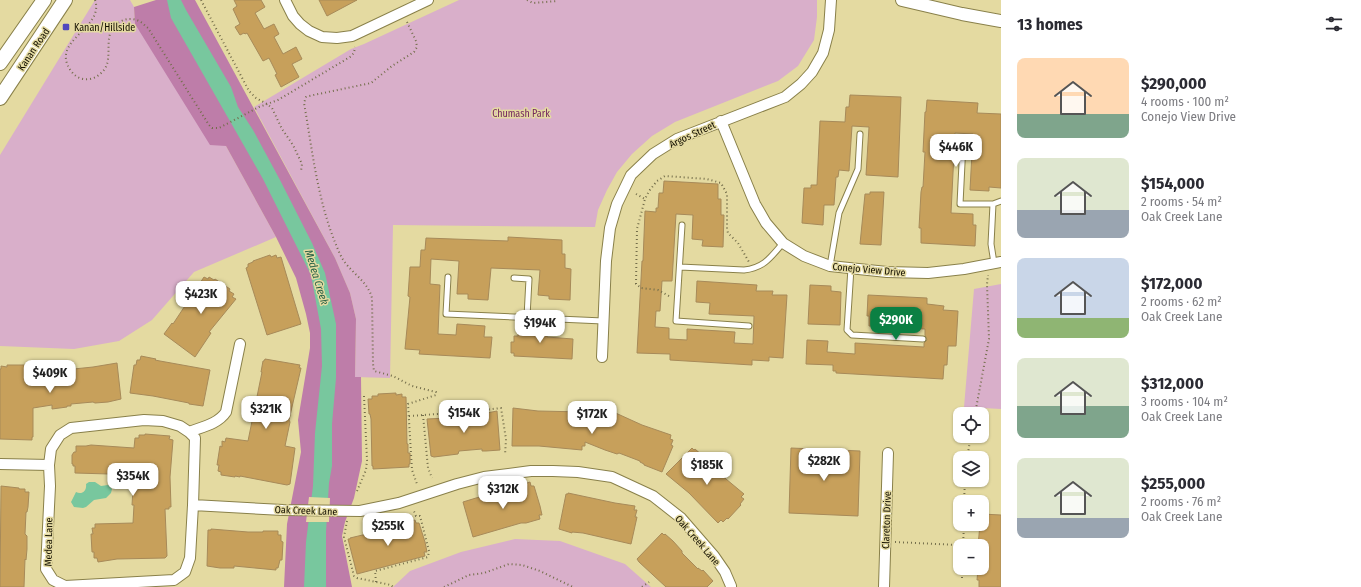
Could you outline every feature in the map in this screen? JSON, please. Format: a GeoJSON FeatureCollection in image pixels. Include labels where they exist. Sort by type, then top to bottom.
{"type":"FeatureCollection","features":[{"type":"Feature","properties":{"kind":"main road","name":"Kanan Road"},"geometry":{"type":"LineString","coordinates":[[0,63],[44,0]]}},
{"type":"Feature","properties":{"kind":"main road","name":"Kanan Road"},"geometry":{"type":"LineString","coordinates":[[0,98],[66,0]]}},
{"type":"Feature","properties":{"kind":"street"},"geometry":{"type":"LineString","coordinates":[[285,0],[293,16],[309,31],[322,37],[337,38],[352,36],[428,0]]}},
{"type":"Feature","properties":{"kind":"street","name":"Argos Street"},"geometry":{"type":"LineString","coordinates":[[602,357],[606,261],[610,228],[617,204],[631,175],[653,154],[677,139],[785,97],[801,84],[812,72],[822,53],[829,30],[831,0]]}},
{"type":"Feature","properties":{"kind":"street"},"geometry":{"type":"LineString","coordinates":[[902,0],[962,14],[1001,21]]}},
{"type":"Feature","properties":{"kind":"street","name":"Conejo View Drive"},"geometry":{"type":"LineString","coordinates":[[721,121],[755,204],[766,223],[783,243],[804,256],[830,266],[887,272],[928,273],[964,269],[998,262]]}},
{"type":"Feature","properties":{"kind":"street"},"geometry":{"type":"LineString","coordinates":[[189,432],[212,423],[224,416],[240,344]]}},
{"type":"Feature","properties":{"kind":"street"},"geometry":{"type":"LineString","coordinates":[[0,464],[49,465],[51,449],[60,435],[71,428],[144,420],[163,421],[180,426],[195,438],[193,506]]}},
{"type":"Feature","properties":{"kind":"street","name":"Clareton Drive"},"geometry":{"type":"LineString","coordinates":[[884,587],[888,453]]}},
{"type":"Feature","properties":{"kind":"street","name":"Medea Lane"},"geometry":{"type":"LineString","coordinates":[[49,465],[50,486],[46,569],[52,580],[65,586],[174,580],[185,572],[190,558],[193,506]]}},
{"type":"Feature","properties":{"kind":"street","name":"Oak Creek Lane"},"geometry":{"type":"LineString","coordinates":[[193,506],[283,510],[347,516],[360,511],[410,499],[484,477],[531,471],[578,472],[612,477],[653,496],[681,518],[714,556],[725,572],[731,586]]}},
{"type":"Feature","properties":{"kind":"lane"},"geometry":{"type":"LineString","coordinates":[[830,266],[839,213],[858,169],[860,134]]}},
{"type":"Feature","properties":{"kind":"lane"},"geometry":{"type":"LineString","coordinates":[[963,143],[960,204],[994,204],[1001,201]]}},
{"type":"Feature","properties":{"kind":"lane"},"geometry":{"type":"LineString","coordinates":[[994,204],[991,244],[998,262]]}},
{"type":"Feature","properties":{"kind":"lane"},"geometry":{"type":"LineString","coordinates":[[682,225],[676,321],[749,326]]}},
{"type":"Feature","properties":{"kind":"lane"},"geometry":{"type":"LineString","coordinates":[[680,267],[744,270],[753,269],[761,266],[768,260],[783,243]]}},
{"type":"Feature","properties":{"kind":"lane"},"geometry":{"type":"LineString","coordinates":[[851,268],[847,330],[852,335],[923,339]]}},
{"type":"Feature","properties":{"kind":"lane"},"geometry":{"type":"LineString","coordinates":[[448,277],[446,314],[603,321]]}},
{"type":"Feature","properties":{"kind":"lane"},"geometry":{"type":"LineString","coordinates":[[514,278],[529,279],[527,317]]}},
{"type":"Feature","properties":{"kind":"path"},"geometry":{"type":"LineString","coordinates":[[95,0],[96,10],[92,20],[70,44],[66,52],[67,63],[72,74],[83,79],[95,78],[100,75],[107,66],[109,39],[113,26],[122,20],[131,18],[139,21],[148,28],[212,128],[219,128],[259,107],[278,100],[350,57],[354,53],[356,46]]}},
{"type":"Feature","properties":{"kind":"path"},"geometry":{"type":"LineString","coordinates":[[201,0],[249,91],[256,98],[272,108],[282,129],[297,152],[302,164],[301,171]]}},
{"type":"Feature","properties":{"kind":"path"},"geometry":{"type":"LineString","coordinates":[[527,0],[533,3],[557,1]]}},
{"type":"Feature","properties":{"kind":"path"},"geometry":{"type":"LineString","coordinates":[[407,22],[416,41],[417,47],[414,52],[383,72],[371,84],[309,96],[306,97],[304,103],[320,198],[340,254],[348,267],[367,285],[372,298],[374,371],[393,376],[412,386],[436,392],[436,395],[408,404],[412,470],[417,484]]}},
{"type":"Feature","properties":{"kind":"path"},"geometry":{"type":"LineString","coordinates":[[636,194],[645,199]]}},
{"type":"Feature","properties":{"kind":"path"},"geometry":{"type":"LineString","coordinates":[[976,407],[989,339],[988,275]]}},
{"type":"Feature","properties":{"kind":"path"},"geometry":{"type":"LineString","coordinates":[[357,491],[366,470],[367,460],[364,396]]}},
{"type":"Feature","properties":{"kind":"path"},"geometry":{"type":"LineString","coordinates":[[409,416],[501,408],[506,439],[505,455]]}},
{"type":"Feature","properties":{"kind":"path"},"geometry":{"type":"LineString","coordinates":[[423,415],[428,468],[432,478]]}},
{"type":"Feature","properties":{"kind":"path"},"geometry":{"type":"LineString","coordinates":[[376,582],[375,571],[428,557],[430,551],[420,516],[416,516],[410,499]]}},
{"type":"Feature","properties":{"kind":"path"},"geometry":{"type":"LineString","coordinates":[[347,516],[344,537],[353,574],[357,578],[391,585],[393,587]]}},
{"type":"Feature","properties":{"kind":"path"},"geometry":{"type":"LineString","coordinates":[[885,542],[953,545]]}},
{"type":"Feature","properties":{"kind":"path"},"geometry":{"type":"LineString","coordinates":[[444,587],[469,575],[509,564],[522,565],[540,571],[573,587]]}},
{"type":"Feature","properties":{"kind":"path"},"geometry":{"type":"LineString","coordinates":[[642,587],[649,582]]}},
{"type":"Feature","properties":{"kind":"green space"},"geometry":{"type":"Polygon","coordinates":[[[95,0],[130,0],[134,7],[135,24],[226,146],[276,237],[194,272],[152,320],[119,341],[74,349],[0,346],[0,155],[95,0]]]}},
{"type":"Feature","properties":{"kind":"green space","name":"Chumash Park"},"geometry":{"type":"Polygon","coordinates":[[[459,0],[817,0],[817,17],[814,40],[798,66],[778,81],[675,122],[652,136],[632,154],[617,172],[607,190],[598,210],[595,227],[393,225],[390,378],[355,377],[356,319],[350,293],[335,258],[254,107],[351,49],[459,0]]]}},
{"type":"Feature","properties":{"kind":"green space"},"geometry":{"type":"Polygon","coordinates":[[[1001,284],[1001,409],[989,408],[989,407],[964,407],[974,289],[1001,284]]]}},
{"type":"Feature","properties":{"kind":"green space"},"geometry":{"type":"Polygon","coordinates":[[[515,539],[560,541],[625,564],[651,587],[393,587],[410,571],[461,552],[515,539]]]}},
{"type":"Feature","properties":{"kind":"shaded area"},"geometry":{"type":"Polygon","coordinates":[[[156,0],[195,0],[335,258],[350,293],[356,319],[355,377],[361,377],[362,461],[354,498],[345,522],[342,536],[352,587],[284,587],[287,524],[301,452],[298,420],[310,348],[310,333],[306,314],[296,278],[276,237],[226,146],[210,145],[135,24],[134,7],[156,0]]]}},
{"type":"Feature","properties":{"kind":"water","name":"Medea Creek"},"geometry":{"type":"Polygon","coordinates":[[[167,0],[181,0],[231,87],[238,107],[253,130],[280,180],[312,243],[325,273],[336,324],[336,378],[332,424],[332,466],[329,483],[326,532],[326,587],[304,587],[306,542],[313,486],[315,433],[322,366],[321,329],[311,275],[263,179],[171,18],[167,0]]]}},
{"type":"Feature","properties":{"kind":"water"},"geometry":{"type":"Polygon","coordinates":[[[89,482],[95,482],[101,486],[108,485],[112,489],[111,493],[106,498],[94,500],[86,507],[74,507],[71,502],[76,492],[84,492],[86,489],[86,484],[89,482]]]}},
{"type":"Feature","properties":{"kind":"pier"},"geometry":{"type":"Polygon","coordinates":[[[309,497],[330,498],[329,522],[306,522],[309,497]]]}},
{"type":"Feature","properties":{"kind":"building"},"geometry":{"type":"Polygon","coordinates":[[[234,0],[261,0],[265,7],[255,13],[264,29],[274,24],[279,34],[274,37],[283,54],[296,47],[302,59],[292,64],[299,77],[281,87],[275,75],[277,74],[269,58],[263,61],[247,33],[240,35],[235,27],[240,24],[233,9],[237,6],[234,0]]]}},
{"type":"Feature","properties":{"kind":"building"},"geometry":{"type":"Polygon","coordinates":[[[319,0],[357,0],[327,16],[319,0]]]}},
{"type":"Feature","properties":{"kind":"building"},"geometry":{"type":"Polygon","coordinates":[[[850,95],[901,97],[898,177],[866,175],[869,127],[852,126],[849,171],[839,170],[838,177],[836,177],[834,205],[824,205],[823,225],[802,223],[804,188],[811,188],[811,185],[817,185],[820,121],[845,122],[846,107],[849,107],[850,95]]]}},
{"type":"Feature","properties":{"kind":"building"},"geometry":{"type":"Polygon","coordinates":[[[927,100],[978,103],[977,113],[1001,114],[1001,188],[989,187],[989,191],[970,190],[973,134],[955,133],[951,213],[973,214],[973,225],[976,225],[975,246],[921,243],[921,228],[919,228],[921,192],[923,187],[925,152],[923,152],[927,100]]]}},
{"type":"Feature","properties":{"kind":"building"},"geometry":{"type":"Polygon","coordinates":[[[664,181],[718,184],[718,199],[721,199],[721,215],[724,215],[723,247],[702,246],[703,240],[692,239],[693,215],[676,214],[672,281],[662,281],[660,311],[656,311],[655,327],[669,328],[669,339],[687,340],[687,329],[735,332],[734,343],[753,344],[754,316],[709,314],[710,303],[696,302],[697,281],[757,285],[756,291],[773,291],[772,295],[787,295],[783,358],[769,357],[769,361],[752,360],[752,365],[670,360],[670,354],[637,353],[645,211],[656,212],[656,208],[658,208],[659,193],[663,193],[664,181]]]}},
{"type":"Feature","properties":{"kind":"building"},"geometry":{"type":"Polygon","coordinates":[[[870,192],[884,192],[881,245],[860,244],[865,194],[870,194],[870,192]]]}},
{"type":"Feature","properties":{"kind":"building"},"geometry":{"type":"Polygon","coordinates":[[[508,237],[562,240],[562,254],[565,254],[565,268],[571,269],[570,300],[549,299],[549,296],[538,295],[540,270],[491,268],[488,300],[468,299],[468,294],[457,294],[459,261],[431,259],[430,284],[440,285],[438,334],[456,335],[457,324],[485,326],[484,337],[492,337],[490,358],[419,354],[420,350],[405,349],[410,297],[408,296],[410,267],[420,267],[421,250],[425,250],[426,238],[508,241],[508,237]]]}},
{"type":"Feature","properties":{"kind":"building"},"geometry":{"type":"Polygon","coordinates":[[[270,255],[271,257],[276,255],[277,258],[281,257],[301,324],[267,335],[246,268],[248,267],[248,264],[253,261],[270,255]]]}},
{"type":"Feature","properties":{"kind":"building"},"geometry":{"type":"Polygon","coordinates":[[[204,277],[208,279],[209,277],[214,280],[215,279],[230,289],[229,291],[234,294],[232,297],[236,299],[209,332],[211,333],[195,357],[164,334],[172,323],[173,324],[204,277]]]}},
{"type":"Feature","properties":{"kind":"building"},"geometry":{"type":"Polygon","coordinates":[[[810,285],[831,286],[831,291],[841,292],[840,325],[808,324],[810,285]]]}},
{"type":"Feature","properties":{"kind":"building"},"geometry":{"type":"Polygon","coordinates":[[[868,295],[927,298],[927,304],[944,306],[943,310],[958,311],[956,346],[948,346],[947,365],[944,365],[943,379],[836,373],[836,371],[833,371],[833,365],[806,364],[807,340],[828,341],[827,352],[855,354],[855,343],[924,347],[924,343],[927,340],[925,329],[869,326],[869,316],[867,316],[868,295]]]}},
{"type":"Feature","properties":{"kind":"building"},"geometry":{"type":"Polygon","coordinates":[[[519,325],[548,326],[547,337],[573,339],[572,359],[514,356],[514,353],[511,353],[511,342],[514,342],[514,336],[518,336],[519,325]]]}},
{"type":"Feature","properties":{"kind":"building"},"geometry":{"type":"Polygon","coordinates":[[[141,356],[210,370],[203,406],[130,393],[134,365],[136,365],[137,360],[140,360],[141,356]]]}},
{"type":"Feature","properties":{"kind":"building"},"geometry":{"type":"Polygon","coordinates":[[[265,359],[300,365],[299,368],[301,368],[289,420],[290,422],[285,446],[295,448],[290,484],[287,485],[240,476],[235,477],[221,475],[221,472],[218,471],[219,465],[217,465],[220,446],[222,447],[222,441],[225,442],[226,438],[248,441],[263,361],[265,359]]]}},
{"type":"Feature","properties":{"kind":"building"},"geometry":{"type":"Polygon","coordinates":[[[117,363],[121,399],[108,402],[71,404],[71,406],[52,409],[52,405],[33,408],[32,440],[0,439],[1,366],[7,367],[7,365],[26,365],[26,367],[32,367],[31,370],[35,370],[35,373],[117,363]]]}},
{"type":"Feature","properties":{"kind":"building"},"geometry":{"type":"Polygon","coordinates":[[[396,393],[396,395],[402,394],[402,397],[406,397],[407,444],[408,453],[410,453],[410,464],[409,467],[373,469],[371,419],[369,414],[368,399],[372,399],[372,396],[378,396],[378,394],[396,393]]]}},
{"type":"Feature","properties":{"kind":"building"},"geometry":{"type":"Polygon","coordinates":[[[513,408],[538,411],[584,412],[583,416],[586,416],[586,421],[602,421],[606,410],[609,410],[642,425],[671,435],[670,439],[673,440],[671,445],[673,446],[662,472],[644,465],[640,461],[585,442],[585,446],[582,446],[582,450],[539,446],[512,446],[513,408]]]}},
{"type":"Feature","properties":{"kind":"building"},"geometry":{"type":"Polygon","coordinates":[[[497,411],[500,450],[482,451],[482,449],[459,451],[458,454],[434,457],[431,456],[427,419],[467,417],[497,411]]]}},
{"type":"Feature","properties":{"kind":"building"},"geometry":{"type":"Polygon","coordinates":[[[139,435],[170,436],[169,439],[173,440],[170,477],[171,507],[169,507],[169,509],[165,509],[167,556],[165,558],[117,559],[98,562],[97,558],[94,558],[94,552],[92,552],[92,528],[95,528],[95,524],[133,523],[134,505],[132,505],[134,473],[75,473],[75,466],[72,464],[72,455],[76,452],[76,446],[91,445],[134,448],[135,438],[139,438],[139,435]]]}},
{"type":"Feature","properties":{"kind":"building"},"geometry":{"type":"Polygon","coordinates":[[[692,448],[703,456],[702,457],[720,474],[744,494],[741,497],[744,499],[740,504],[741,505],[728,519],[727,518],[723,522],[721,520],[718,523],[689,493],[666,474],[692,448]]]}},
{"type":"Feature","properties":{"kind":"building"},"geometry":{"type":"Polygon","coordinates":[[[791,448],[860,451],[858,516],[789,513],[791,448]]]}},
{"type":"Feature","properties":{"kind":"building"},"geometry":{"type":"Polygon","coordinates":[[[530,482],[531,486],[534,486],[540,506],[542,515],[539,515],[540,519],[473,537],[463,502],[516,488],[530,482]]]}},
{"type":"Feature","properties":{"kind":"building"},"geometry":{"type":"Polygon","coordinates":[[[1,486],[25,489],[25,492],[29,492],[28,507],[26,512],[25,534],[27,536],[27,549],[26,560],[25,559],[24,587],[0,587],[1,486]]]}},
{"type":"Feature","properties":{"kind":"building"},"geometry":{"type":"Polygon","coordinates":[[[568,493],[635,506],[634,510],[637,510],[635,517],[637,517],[631,544],[583,533],[572,533],[559,529],[566,494],[568,493]]]}},
{"type":"Feature","properties":{"kind":"building"},"geometry":{"type":"Polygon","coordinates":[[[989,514],[1001,515],[1001,587],[979,587],[977,575],[989,575],[989,539],[979,539],[979,531],[989,531],[989,514]]]}},
{"type":"Feature","properties":{"kind":"building"},"geometry":{"type":"Polygon","coordinates":[[[415,520],[416,523],[419,523],[425,542],[427,552],[424,552],[425,556],[357,574],[348,539],[415,520]]]}},
{"type":"Feature","properties":{"kind":"building"},"geometry":{"type":"Polygon","coordinates":[[[208,530],[248,532],[278,531],[278,535],[281,535],[281,541],[283,542],[282,560],[280,560],[278,568],[276,568],[276,570],[234,566],[234,568],[220,568],[207,566],[208,530]]]}},
{"type":"Feature","properties":{"kind":"building"},"geometry":{"type":"Polygon","coordinates":[[[662,533],[673,541],[682,553],[698,569],[703,570],[713,581],[707,587],[666,587],[639,562],[637,559],[662,533]]]}},
{"type":"Feature","properties":{"kind":"place","name":"Kanan/Hillside"},"geometry":{"type":"Point","coordinates":[66,27]}}]}
